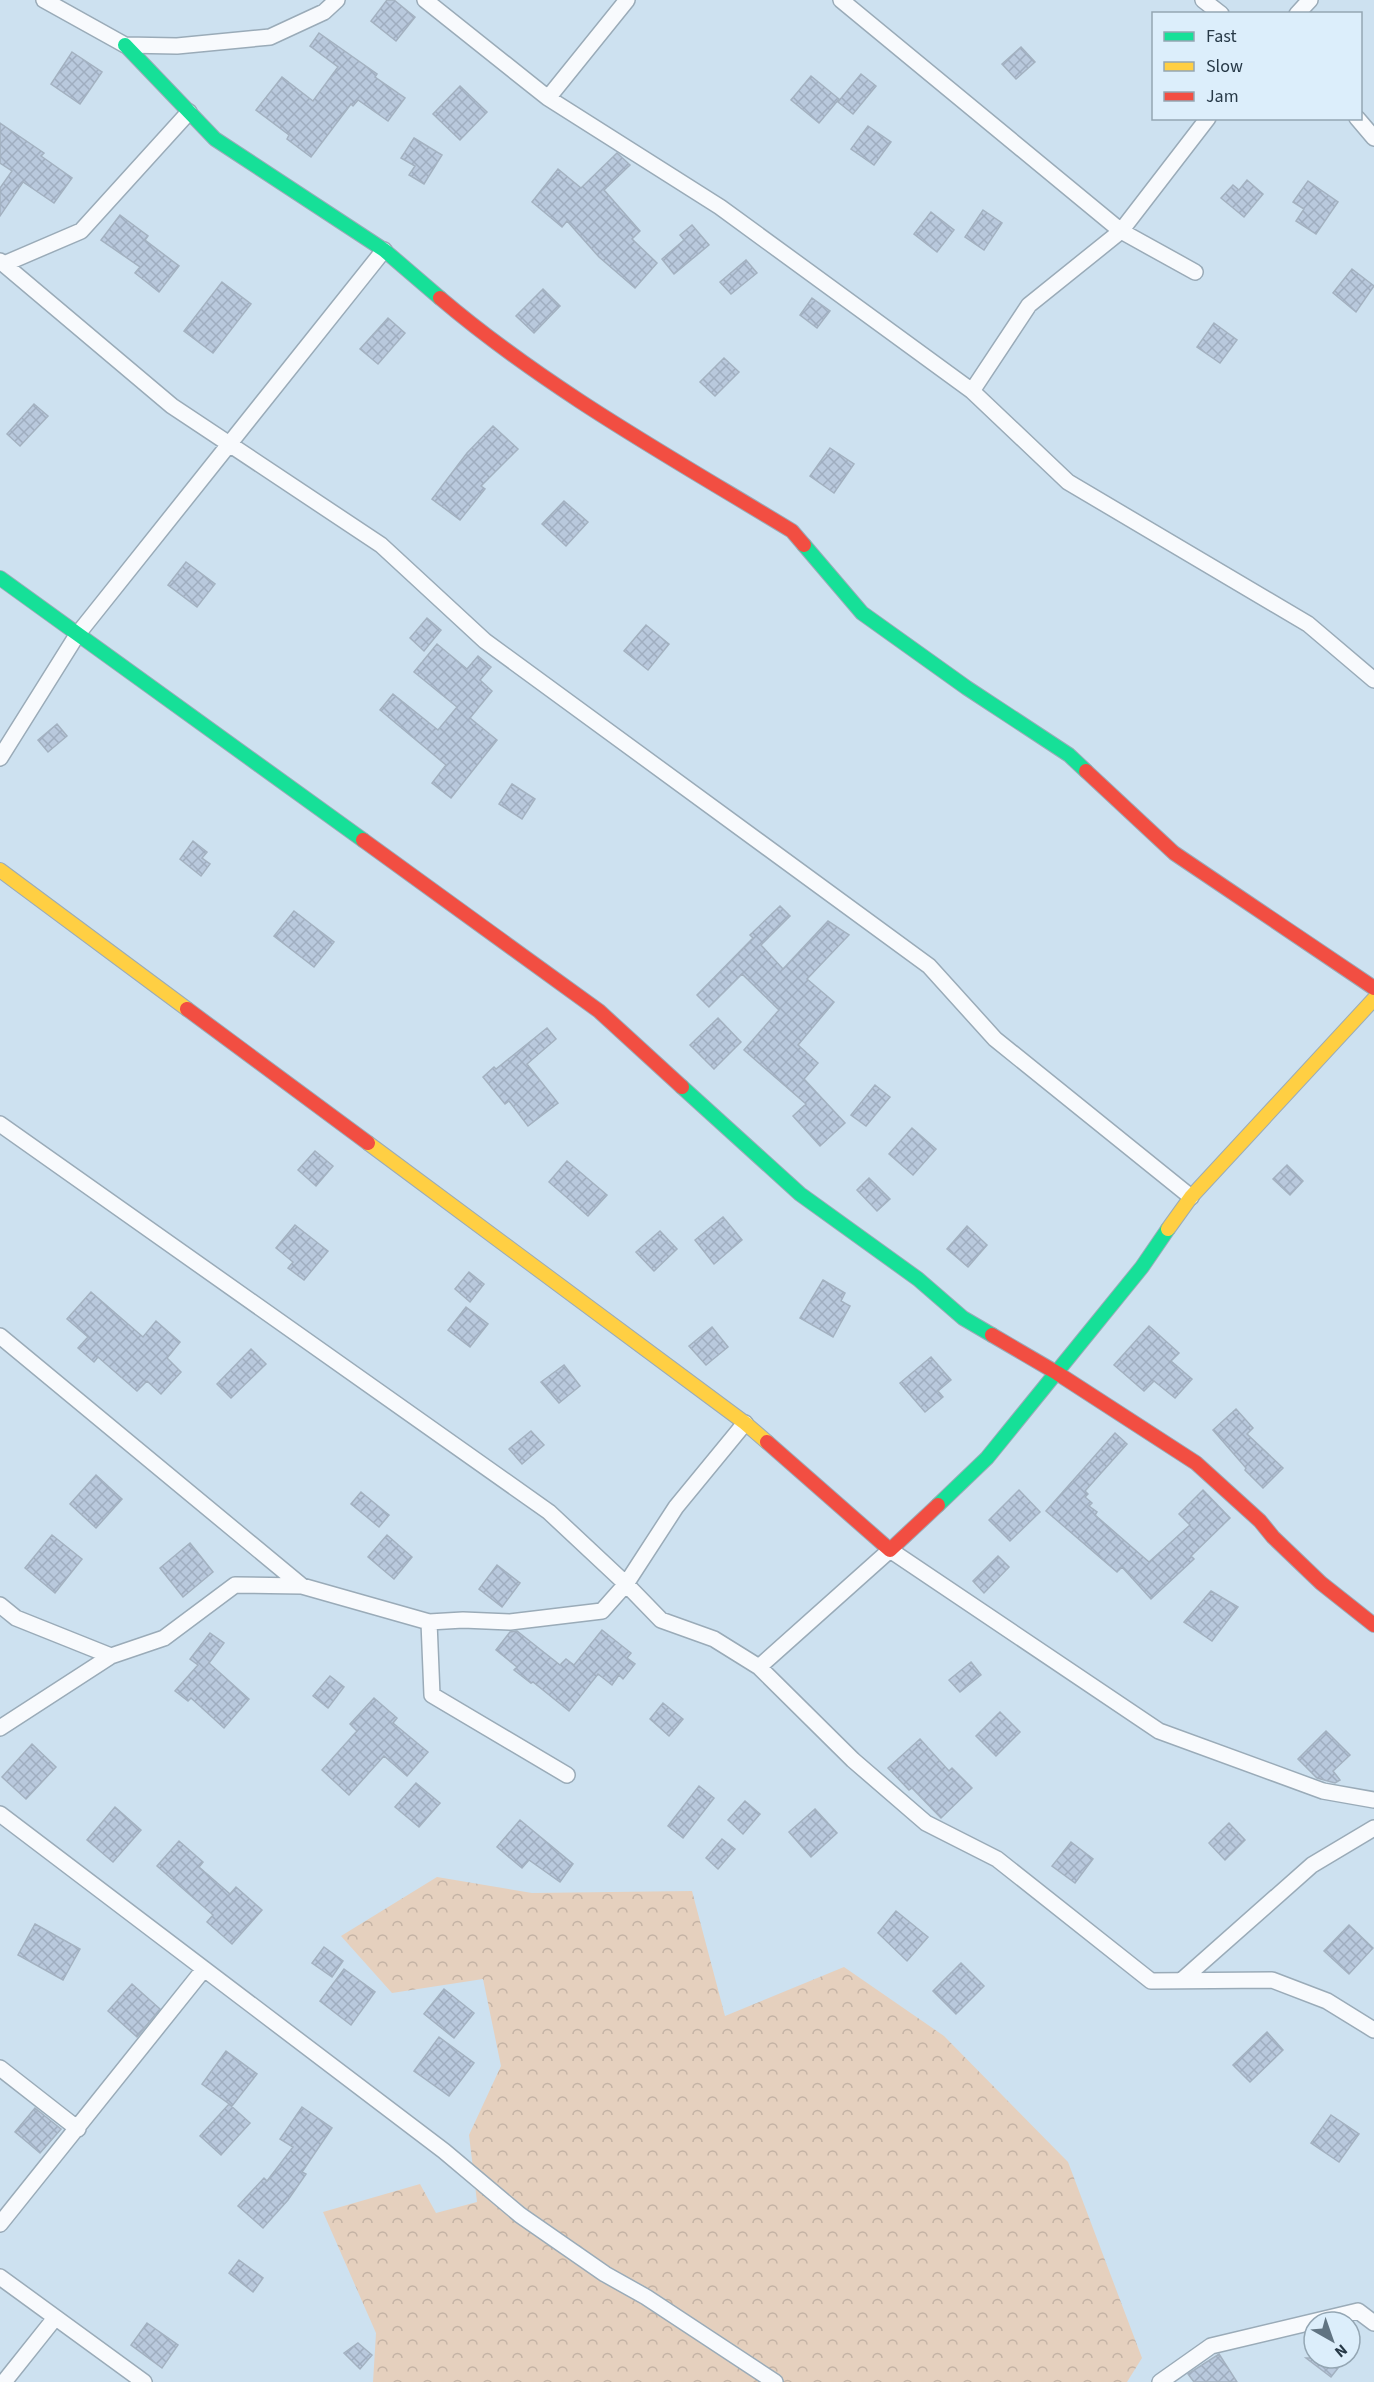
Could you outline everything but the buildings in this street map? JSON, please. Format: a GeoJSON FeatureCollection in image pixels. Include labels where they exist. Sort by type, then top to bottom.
{"type":"FeatureCollection","features":[{"type":"Feature","properties":{"kind":"street"},"geometry":{"type":"LineString","coordinates":[[44,0],[124,45],[215,139],[384,250],[485,336],[585,404],[792,531],[862,613],[967,688],[1068,755],[1174,853],[1374,988]]}},
{"type":"Feature","properties":{"kind":"street"},"geometry":{"type":"LineString","coordinates":[[124,45],[177,46],[270,37],[324,12],[337,0]]}},
{"type":"Feature","properties":{"kind":"street"},"geometry":{"type":"LineString","coordinates":[[425,0],[548,98],[720,207],[972,391],[1068,482],[1308,624],[1374,680]]}},
{"type":"Feature","properties":{"kind":"street"},"geometry":{"type":"LineString","coordinates":[[548,98],[627,0]]}},
{"type":"Feature","properties":{"kind":"street"},"geometry":{"type":"LineString","coordinates":[[841,0],[1121,231],[1195,272]]}},
{"type":"Feature","properties":{"kind":"street"},"geometry":{"type":"LineString","coordinates":[[1203,0],[1218,12]]}},
{"type":"Feature","properties":{"kind":"street"},"geometry":{"type":"LineString","coordinates":[[1299,12],[1310,0]]}},
{"type":"Feature","properties":{"kind":"street"},"geometry":{"type":"LineString","coordinates":[[189,112],[81,231],[2,262],[172,406],[381,544],[485,642],[929,966],[995,1039],[1191,1197]]}},
{"type":"Feature","properties":{"kind":"street"},"geometry":{"type":"LineString","coordinates":[[972,391],[1029,305],[1121,231],[1206,120]]}},
{"type":"Feature","properties":{"kind":"street"},"geometry":{"type":"LineString","coordinates":[[1359,120],[1374,138]]}},
{"type":"Feature","properties":{"kind":"street"},"geometry":{"type":"LineString","coordinates":[[0,758],[77,635],[384,250]]}},
{"type":"Feature","properties":{"kind":"street"},"geometry":{"type":"LineString","coordinates":[[0,578],[599,1011],[800,1194],[918,1279],[963,1318],[1057,1374],[1196,1463],[1260,1521],[1273,1537],[1321,1583],[1374,1625]]}},
{"type":"Feature","properties":{"kind":"street"},"geometry":{"type":"LineString","coordinates":[[0,870],[745,1423],[890,1550],[1159,1731],[1323,1791],[1374,1800]]}},
{"type":"Feature","properties":{"kind":"street"},"geometry":{"type":"LineString","coordinates":[[759,1667],[890,1550],[987,1458],[1142,1267],[1191,1197],[1374,999]]}},
{"type":"Feature","properties":{"kind":"street"},"geometry":{"type":"LineString","coordinates":[[0,1124],[549,1512],[661,1620],[714,1639],[759,1667],[853,1760],[926,1823],[997,1859],[1151,1981],[1272,1980],[1327,2001],[1374,2030]]}},
{"type":"Feature","properties":{"kind":"street"},"geometry":{"type":"LineString","coordinates":[[0,1336],[302,1586]]}},
{"type":"Feature","properties":{"kind":"street"},"geometry":{"type":"LineString","coordinates":[[0,1728],[111,1656],[164,1638],[235,1585],[302,1586],[429,1622],[463,1620],[510,1622],[602,1611],[626,1584],[676,1507],[745,1423]]}},
{"type":"Feature","properties":{"kind":"street"},"geometry":{"type":"LineString","coordinates":[[0,1605],[16,1618],[111,1656]]}},
{"type":"Feature","properties":{"kind":"street"},"geometry":{"type":"LineString","coordinates":[[429,1622],[432,1695],[567,1775]]}},
{"type":"Feature","properties":{"kind":"street"},"geometry":{"type":"LineString","coordinates":[[0,1814],[471,2173],[520,2215],[605,2274],[646,2297],[775,2382]]}},
{"type":"Feature","properties":{"kind":"street"},"geometry":{"type":"LineString","coordinates":[[1182,1980],[1312,1865],[1374,1828]]}},
{"type":"Feature","properties":{"kind":"street"},"geometry":{"type":"LineString","coordinates":[[0,2224],[204,1969]]}},
{"type":"Feature","properties":{"kind":"street"},"geometry":{"type":"LineString","coordinates":[[0,2068],[78,2129]]}},
{"type":"Feature","properties":{"kind":"street"},"geometry":{"type":"LineString","coordinates":[[0,2277],[144,2382]]}},
{"type":"Feature","properties":{"kind":"street"},"geometry":{"type":"LineString","coordinates":[[1160,2382],[1211,2346],[1358,2311],[1374,2323]]}},
{"type":"Feature","properties":{"kind":"street"},"geometry":{"type":"LineString","coordinates":[[4,2382],[55,2318]]}},
{"type":"Feature","properties":{"kind":"green space"},"geometry":{"type":"Polygon","coordinates":[[[437,1877],[532,1893],[692,1891],[725,2016],[844,1967],[944,2036],[1068,2162],[1142,2358],[1127,2382],[373,2382],[376,2333],[323,2212],[420,2184],[436,2213],[477,2202],[469,2135],[501,2066],[483,1979],[392,1993],[341,1936],[437,1877]]]}},
{"type":"Feature","properties":{"kind":"traffic: fast"},"geometry":{"type":"LineString","coordinates":[[125,45],[215,139],[384,250],[440,298]]}},
{"type":"Feature","properties":{"kind":"traffic: fast"},"geometry":{"type":"LineString","coordinates":[[804,545],[862,613],[967,688],[1069,755],[1086,771]]}},
{"type":"Feature","properties":{"kind":"traffic: fast"},"geometry":{"type":"LineString","coordinates":[[0,578],[363,840]]}},
{"type":"Feature","properties":{"kind":"traffic: fast"},"geometry":{"type":"LineString","coordinates":[[682,1087],[800,1194],[918,1279],[963,1318],[992,1335]]}},
{"type":"Feature","properties":{"kind":"traffic: fast"},"geometry":{"type":"LineString","coordinates":[[938,1505],[987,1458],[1142,1267],[1168,1229]]}},
{"type":"Feature","properties":{"kind":"traffic: slow"},"geometry":{"type":"LineString","coordinates":[[0,870],[187,1009]]}},
{"type":"Feature","properties":{"kind":"traffic: slow"},"geometry":{"type":"LineString","coordinates":[[1168,1229],[1191,1197],[1374,999]]}},
{"type":"Feature","properties":{"kind":"traffic: slow"},"geometry":{"type":"LineString","coordinates":[[368,1143],[745,1423],[767,1442]]}},
{"type":"Feature","properties":{"kind":"traffic: jam"},"geometry":{"type":"LineString","coordinates":[[440,298],[523,363],[611,421],[792,531],[804,545]]}},
{"type":"Feature","properties":{"kind":"traffic: jam"},"geometry":{"type":"LineString","coordinates":[[1086,771],[1174,853],[1374,988]]}},
{"type":"Feature","properties":{"kind":"traffic: jam"},"geometry":{"type":"LineString","coordinates":[[363,840],[599,1011],[682,1087]]}},
{"type":"Feature","properties":{"kind":"traffic: jam"},"geometry":{"type":"LineString","coordinates":[[187,1009],[368,1143]]}},
{"type":"Feature","properties":{"kind":"traffic: jam"},"geometry":{"type":"LineString","coordinates":[[992,1335],[1057,1373],[1196,1463],[1260,1521],[1273,1537],[1321,1583],[1374,1625]]}},
{"type":"Feature","properties":{"kind":"traffic: jam"},"geometry":{"type":"LineString","coordinates":[[767,1442],[890,1550],[938,1505]]}}]}
